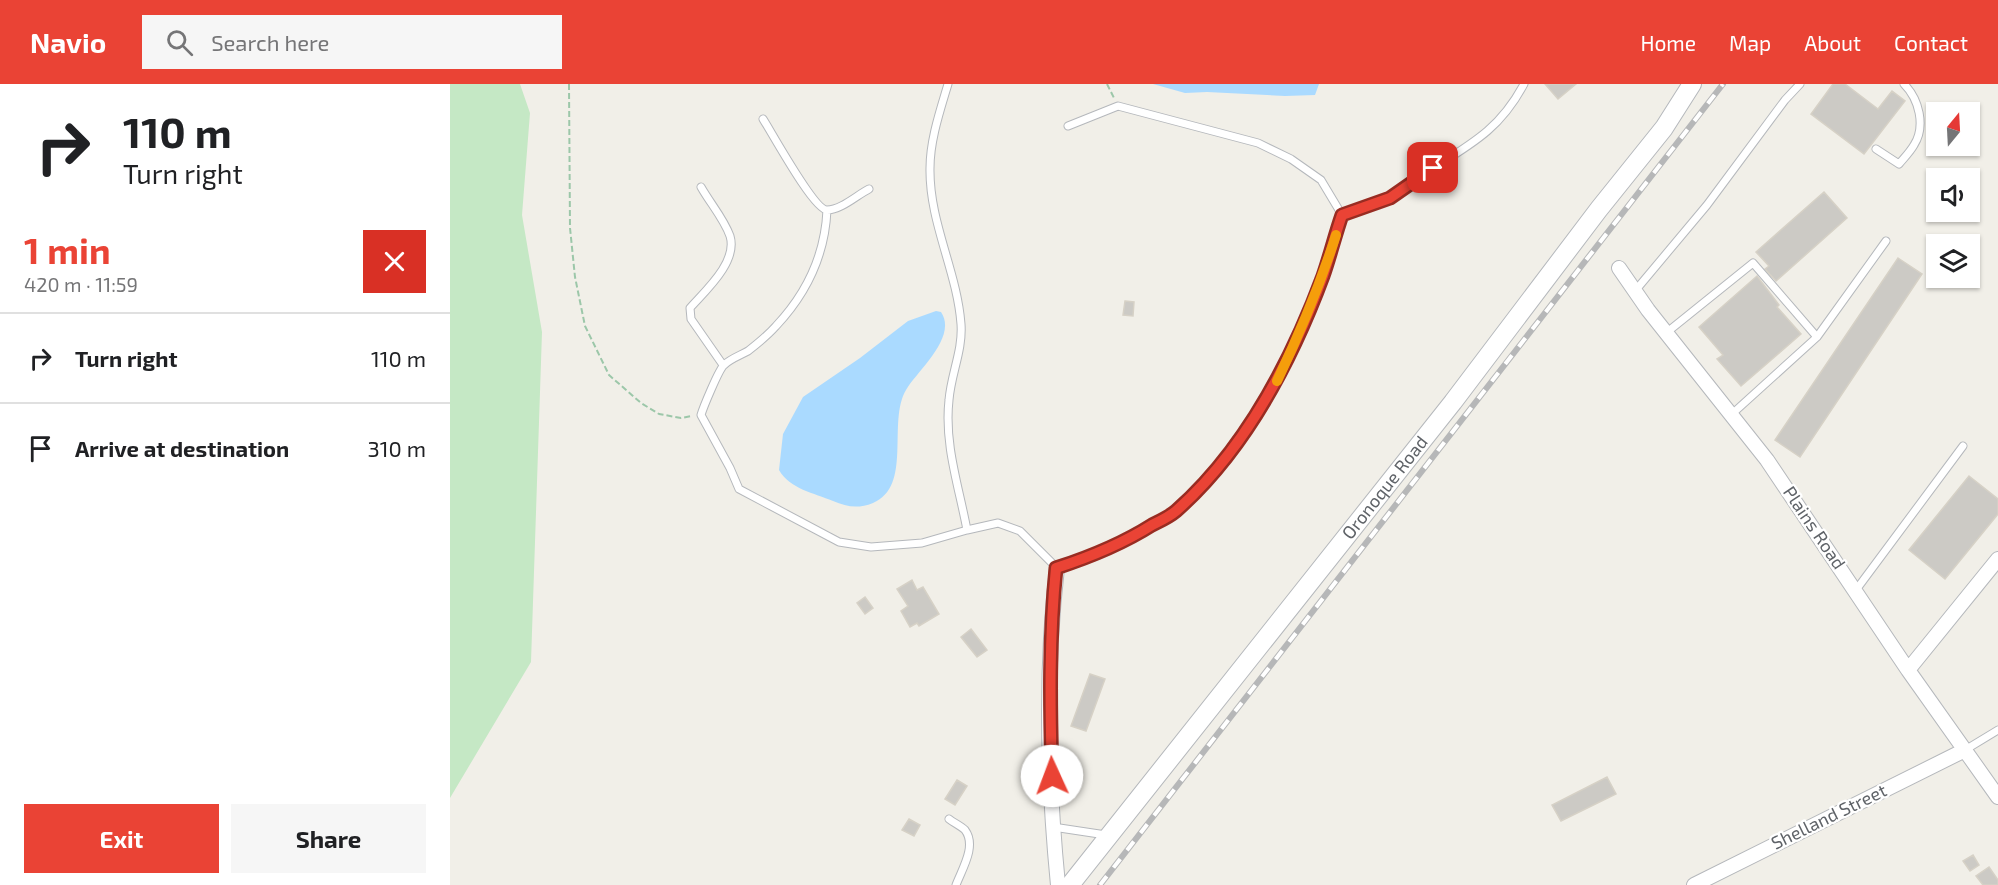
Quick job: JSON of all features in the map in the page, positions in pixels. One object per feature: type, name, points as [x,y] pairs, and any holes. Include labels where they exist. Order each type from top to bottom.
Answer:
[{"type":"street","name":"Oronoque Road","points":[[1070,885],[1453,402],[1599,208],[1665,128],[1692,84]]},
{"type":"street","name":"Plains Road","points":[[1619,268],[1666,333],[1767,460],[1908,670],[1998,796]]},
{"type":"street","points":[[1908,670],[1998,559]]},
{"type":"street","points":[[1056,568],[1050,627],[1050,717],[1053,827],[1058,885]]},
{"type":"street","name":"Shelland Street","points":[[1694,885],[1965,750]]},
{"type":"lane","points":[[948,84],[932,145],[930,169],[934,211],[957,294],[961,326],[960,345],[949,398],[947,428],[968,530]]},
{"type":"lane","points":[[1342,215],[1390,198],[1433,168],[1470,147],[1495,126],[1516,99],[1524,84]]},
{"type":"lane","points":[[1635,291],[1707,205],[1785,100],[1800,84]]},
{"type":"lane","points":[[1876,149],[1899,164],[1915,143],[1920,123],[1917,103],[1904,84]]},
{"type":"lane","points":[[827,210],[826,233],[812,276],[800,296],[776,327],[749,350],[723,365],[703,405],[701,415],[730,468],[738,489],[838,542],[871,547],[922,543],[998,523],[1020,531],[1056,568],[1083,560],[1128,540],[1174,512],[1218,468],[1276,382],[1323,276],[1342,215],[1321,180],[1291,159],[1258,143],[1118,106],[1068,126]]},
{"type":"lane","points":[[763,119],[810,197],[820,208],[827,210],[839,206],[869,189]]},
{"type":"lane","points":[[701,187],[731,239],[728,258],[720,275],[690,308],[691,319],[723,365]]},
{"type":"lane","points":[[1732,414],[1817,337],[1886,242]]},
{"type":"lane","points":[[1666,333],[1753,262],[1817,337]]},
{"type":"lane","points":[[1856,590],[1964,446]]},
{"type":"lane","points":[[1965,750],[1998,730]]},
{"type":"lane","points":[[949,819],[964,829],[969,838],[969,852],[956,885]]},
{"type":"lane","points":[[1053,827],[1109,835]]},
{"type":"path","points":[[569,84],[570,228],[575,277],[585,326],[609,375],[641,403],[659,414],[681,418],[701,415]]},
{"type":"path","points":[[1107,84],[1118,106]]},
{"type":"green space","points":[[450,84],[520,84],[530,113],[522,215],[542,332],[531,662],[450,798]]},
{"type":"water","points":[[1153,84],[1319,84],[1315,95],[1285,96],[1185,93]]},
{"type":"water","points":[[936,311],[941,312],[945,322],[944,332],[934,353],[906,390],[901,403],[896,468],[892,483],[885,495],[873,503],[862,506],[843,505],[810,493],[789,482],[779,470],[783,434],[803,397],[860,358],[908,321]]},
{"type":"building","points":[[1545,84],[1576,84],[1558,99]]},
{"type":"building","points":[[1833,84],[1845,84],[1878,109],[1892,91],[1905,101],[1864,154],[1811,114]]},
{"type":"building","points":[[1824,192],[1847,218],[1776,281],[1765,269],[1769,266],[1756,252]]},
{"type":"building","points":[[1898,258],[1922,274],[1800,457],[1775,440]]},
{"type":"building","points":[[1757,276],[1779,305],[1777,307],[1801,334],[1741,386],[1717,359],[1723,355],[1699,327]]},
{"type":"building","points":[[1125,301],[1134,302],[1133,316],[1123,315]]},
{"type":"building","points":[[1969,476],[1998,499],[1998,514],[1945,579],[1909,550]]},
{"type":"building","points":[[912,580],[917,590],[923,587],[939,614],[919,626],[917,623],[910,627],[901,611],[908,606],[897,589]]},
{"type":"building","points":[[865,597],[873,608],[865,614],[857,603]]},
{"type":"building","points":[[971,629],[987,650],[977,657],[961,637]]},
{"type":"building","points":[[1090,674],[1105,679],[1086,731],[1071,726]]},
{"type":"building","points":[[1607,777],[1616,794],[1561,821],[1552,805]]},
{"type":"building","points":[[957,780],[967,786],[955,805],[945,799]]},
{"type":"building","points":[[909,819],[920,825],[914,836],[902,830]]},
{"type":"building","points":[[1973,855],[1979,865],[1970,871],[1963,861]]},
{"type":"building","points":[[1989,867],[1998,880],[1998,885],[1983,885],[1976,876]]},
{"type":"railway","points":[[1100,885],[1723,84]]},
{"type":"slow traffic","points":[[1277,381],[1323,276],[1336,235]]},
{"type":"route","points":[[1052,776],[1050,627],[1056,568],[1083,560],[1128,540],[1174,512],[1218,468],[1271,391],[1299,334],[1323,276],[1342,215],[1390,198],[1433,168]]}]
